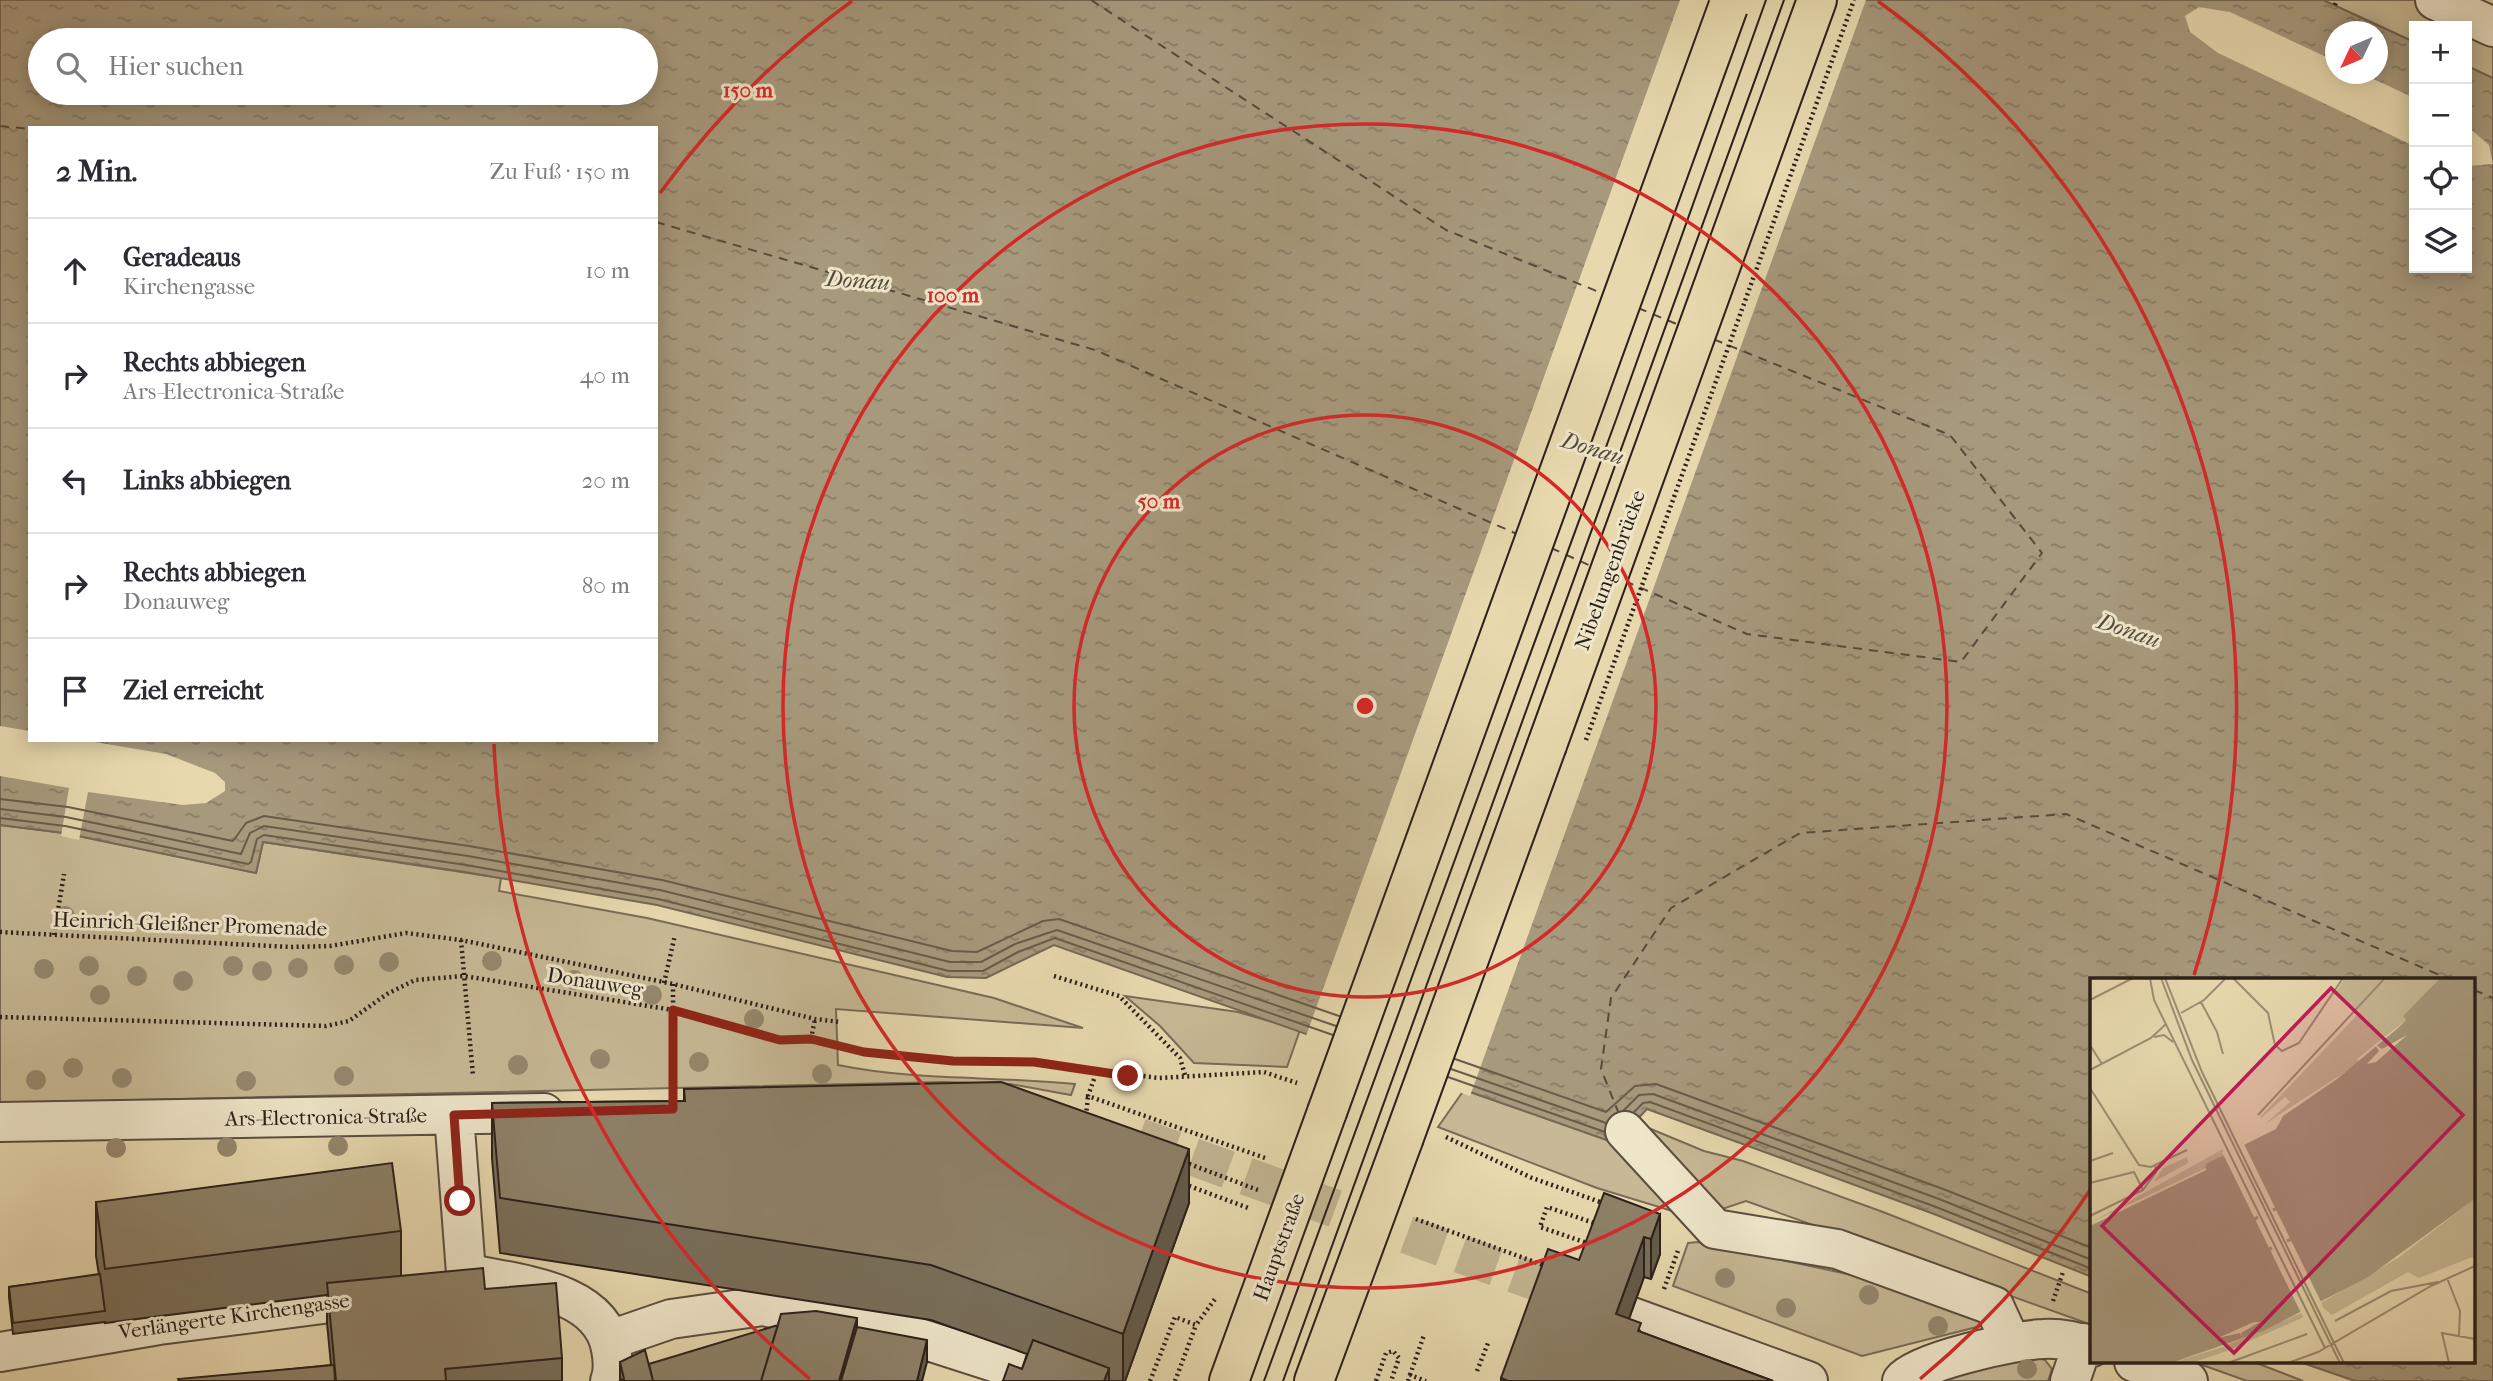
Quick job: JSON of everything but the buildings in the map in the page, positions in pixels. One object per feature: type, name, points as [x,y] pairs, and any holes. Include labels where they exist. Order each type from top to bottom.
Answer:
[{"type":"main road","name":"Hauptstraße","points":[[1229,1381],[1730,0]]},
{"type":"main road","name":"Nibelungenbrücke","points":[[1314,1381],[1817,0]]},
{"type":"street","points":[[2435,0],[2493,27]]},
{"type":"street","name":"Ars-Electronica-Straße","points":[[0,1122],[581,1111]]},
{"type":"street","points":[[465,1115],[466,1273],[540,1290],[582,1305],[601,1323],[610,1340],[613,1359],[610,1381]]},
{"type":"street","points":[[1625,1131],[1715,1229],[1837,1249],[1994,1306],[2011,1343]]},
{"type":"street","name":"Verlängerte Kirchengasse","points":[[0,1352],[159,1325],[423,1291],[466,1273]]},
{"type":"street","points":[[610,1340],[671,1319],[763,1306],[913,1336],[1053,1381]]},
{"type":"street","points":[[1632,1317],[1808,1381]]},
{"type":"street","points":[[1902,1381],[1919,1368],[2011,1343],[2045,1339],[2088,1345],[2070,1381]]},
{"type":"street","points":[[2140,1364],[2188,1381]]},
{"type":"path","points":[[1584,747],[1854,0]]},
{"type":"path","points":[[54,935],[64,874]]},
{"type":"path","name":"Heinrich-Gleißner Promenade","points":[[0,932],[291,947],[330,946],[407,933],[461,940],[673,984],[815,1019],[840,1022]]},
{"type":"path","points":[[664,983],[675,935]]},
{"type":"path","points":[[461,940],[464,976],[465,1115]]},
{"type":"path","name":"Donauweg","points":[[0,1017],[326,1026],[349,1021],[415,979],[464,976],[673,1010],[780,1040],[811,1039],[864,1052],[912,1058],[1034,1062],[1128,1076],[1159,1078],[1188,1075],[1180,1058],[1119,996],[1054,976]]},
{"type":"path","points":[[673,984],[673,1109]]},
{"type":"path","points":[[811,1039],[815,1019]]},
{"type":"path","points":[[1085,1125],[1088,1096],[1094,1079]]},
{"type":"path","points":[[1088,1096],[1274,1161]]},
{"type":"path","points":[[1441,1140],[1446,1126]]},
{"type":"path","points":[[1182,1161],[1262,1192]]},
{"type":"path","points":[[1178,1182],[1255,1211]]},
{"type":"path","points":[[1596,1247],[1540,1227],[1546,1207],[1605,1227]]},
{"type":"path","points":[[1413,1219],[1557,1270]]},
{"type":"path","points":[[1663,1293],[1682,1238]]},
{"type":"path","points":[[2048,1313],[2063,1272]]},
{"type":"path","points":[[1175,1381],[1196,1325],[1208,1306],[1223,1292]]},
{"type":"path","points":[[1150,1381],[1175,1317],[1196,1325]]},
{"type":"path","points":[[1424,1335],[1409,1378],[1426,1381]]},
{"type":"path","points":[[1477,1371],[1488,1343]]},
{"type":"path","points":[[1376,1381],[1386,1353],[1393,1351],[1399,1357],[1391,1381]]},
{"type":"shaded area","points":[[2323,0],[2423,0],[2468,21],[2409,21],[2409,40],[2388,30],[2388,21],[2368,21]]},
{"type":"shaded area","points":[[2472,23],[2493,33],[2493,78],[2472,68]]},
{"type":"shaded area","points":[[0,825],[64,833],[256,873],[263,842],[501,878],[499,891],[647,918],[994,998],[1083,1028],[836,1009],[838,1065],[897,1074],[1075,1084],[1071,1095],[1010,1084],[943,1082],[0,1103]]},
{"type":"shaded area","points":[[1125,996],[1238,1012],[1300,1030],[1287,1067],[1194,1063],[1160,1026]]},
{"type":"shaded area","points":[[1464,1090],[1615,1142],[1634,1122],[1704,1151],[1743,1161],[1883,1212],[2090,1293],[2090,1324],[1746,1201],[1695,1218],[1597,1188],[1438,1127]]},
{"type":"shaded area","points":[[1698,1242],[1852,1275],[1980,1321],[1981,1326],[1862,1356],[1673,1286],[1688,1243]]},
{"type":"shaded area","points":[[2036,1357],[2045,1360],[2052,1369],[2048,1381],[1934,1381],[1942,1375]]},
{"type":"shaded area","points":[[2200,1364],[2259,1364],[2303,1381],[2247,1381]]},
{"type":"water","name":"Donau","points":[[0,0],[2323,0],[2368,21],[2325,21],[2325,84],[2388,84],[2388,30],[2409,40],[2409,273],[2472,273],[2472,68],[2493,78],[2493,1381],[2355,1381],[2306,1364],[2476,1364],[2476,978],[2090,978],[2090,1276],[1934,1214],[1647,1109],[1615,1143],[1054,945],[986,978],[947,977],[657,905],[465,872],[263,842],[256,873],[64,833],[0,825]]},
{"type":"pier","points":[[1680,0],[1866,0],[1470,1096],[1306,1036]]},
{"type":"pier","points":[[2199,7],[2230,12],[2325,56],[2325,84],[2384,84],[2409,96],[2409,144],[2218,53],[2190,32],[2185,16]]},
{"type":"pier","points":[[2472,130],[2489,145],[2493,164],[2472,166]]},
{"type":"pier","points":[[0,726],[28,731],[28,742],[95,742],[166,754],[215,773],[225,782],[225,791],[206,803],[183,805],[88,792],[79,840],[61,836],[69,788],[0,776]]},
{"type":"ferry route","points":[[1091,0],[1446,230],[1604,294]]},
{"type":"ferry route","points":[[0,126],[28,129]]},
{"type":"ferry route","points":[[658,223],[1095,350],[1517,534]]},
{"type":"ferry route","points":[[1638,308],[1679,325]]},
{"type":"ferry route","points":[[1625,581],[1747,634],[1961,662],[2042,553],[1950,435],[1713,339]]},
{"type":"ferry route","points":[[1551,548],[1591,566]]},
{"type":"ferry route","points":[[1619,1114],[1601,1069],[1611,998],[1671,908],[1800,833],[2066,814],[2446,978]]},
{"type":"ferry route","points":[[2476,991],[2493,998]]},
{"type":"tunnel","points":[[1139,1137],[1586,1300]]},
{"type":"tram line","points":[[1264,1381],[1617,417],[1766,0]]},
{"type":"tram line","points":[[1283,1381],[1784,0]]},
{"type":"route","points":[[460,1201],[454,1115],[673,1109],[673,1010],[780,1040],[811,1039],[864,1052],[912,1058],[1057,1064],[1128,1076]]}]
